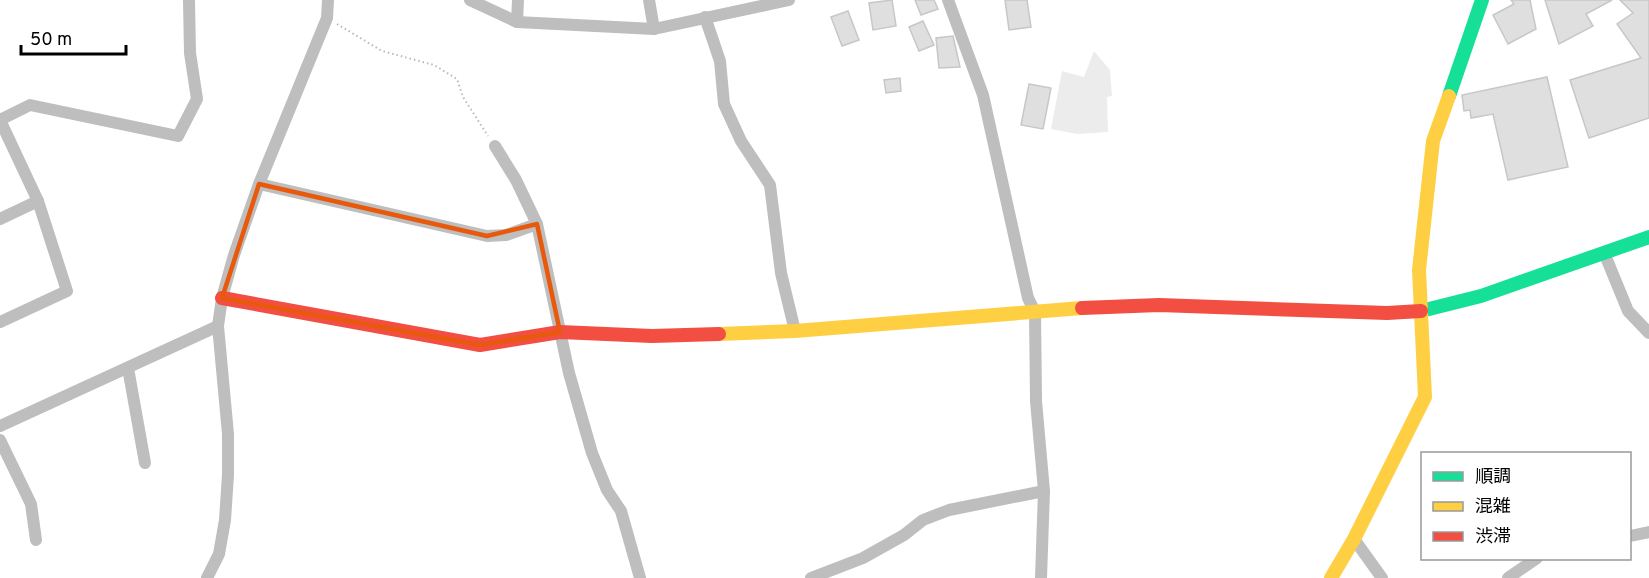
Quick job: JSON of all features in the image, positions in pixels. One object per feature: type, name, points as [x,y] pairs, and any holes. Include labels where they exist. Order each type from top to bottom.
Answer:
[{"type":"street","points":[[0,322],[67,291],[38,201],[0,120],[30,105],[178,136],[197,99],[190,53],[189,0]]},
{"type":"street","points":[[207,578],[219,554],[225,520],[228,475],[228,434],[218,326],[222,298],[234,255],[259,184],[327,18],[328,0]]},
{"type":"street","points":[[470,0],[517,22],[654,29],[789,0]]},
{"type":"street","points":[[517,22],[518,0]]},
{"type":"street","points":[[649,0],[654,29]]},
{"type":"street","points":[[948,0],[983,95],[1028,298],[1035,312],[1036,401],[1044,490],[1041,578]]},
{"type":"street","points":[[1331,578],[1354,539],[1425,397],[1425,364],[1419,311],[1419,270],[1433,141],[1482,0]]},
{"type":"street","points":[[705,17],[720,61],[724,104],[741,141],[770,185],[781,273],[795,331]]},
{"type":"street","points":[[495,146],[516,180],[537,225],[560,332],[592,453],[607,490],[621,512],[640,578]]},
{"type":"street","points":[[259,184],[487,236],[506,235],[537,225]]},
{"type":"street","points":[[0,219],[38,201]]},
{"type":"street","points":[[222,298],[480,345],[560,332],[652,336],[795,331],[1035,312],[1159,306],[1335,312],[1419,311],[1481,296],[1605,255],[1649,237]]},
{"type":"street","points":[[1605,255],[1629,311],[1649,333]]},
{"type":"street","points":[[0,426],[218,326]]},
{"type":"street","points":[[128,368],[145,463]]},
{"type":"street","points":[[0,440],[31,504],[36,540]]},
{"type":"street","points":[[811,578],[863,558],[904,535],[923,520],[949,510],[1044,490]]},
{"type":"street","points":[[1631,536],[1649,532]]},
{"type":"street","points":[[1354,539],[1382,578]]},
{"type":"street","points":[[1508,578],[1534,560]]},
{"type":"path","points":[[327,18],[382,51],[435,65],[457,79],[463,97],[495,146]]},
{"type":"highlighted area","points":[[259,184],[487,236],[537,224],[560,332],[480,345],[222,298]]},
{"type":"shaded area","points":[[1094,51],[1110,70],[1112,96],[1107,97],[1108,132],[1077,134],[1051,129],[1062,71],[1084,77]]},
{"type":"building","points":[[892,0],[896,26],[873,30],[869,3]]},
{"type":"building","points":[[915,0],[934,0],[938,9],[921,15]]},
{"type":"building","points":[[1005,0],[1027,0],[1031,27],[1009,30]]},
{"type":"building","points":[[1511,0],[1530,0],[1536,29],[1508,44],[1493,15],[1514,4]]},
{"type":"building","points":[[1545,0],[1612,0],[1586,14],[1593,26],[1559,44]]},
{"type":"building","points":[[1620,0],[1649,0],[1649,118],[1589,138],[1570,80],[1641,58],[1617,24],[1633,13]]},
{"type":"building","points":[[848,11],[859,40],[842,46],[831,17]]},
{"type":"building","points":[[923,21],[934,45],[919,51],[909,27]]},
{"type":"building","points":[[953,36],[960,67],[939,68],[936,38]]},
{"type":"building","points":[[1547,77],[1568,167],[1508,180],[1493,114],[1471,118],[1470,110],[1464,111],[1462,95]]},
{"type":"building","points":[[900,78],[901,91],[886,93],[884,80]]},
{"type":"building","points":[[1029,84],[1051,88],[1043,129],[1021,125]]},
{"type":"traffic: fast","points":[[1449,96],[1482,0]]},
{"type":"traffic: fast","points":[[1421,311],[1481,296],[1649,237]]},
{"type":"traffic: slow","points":[[1331,578],[1354,539],[1425,397],[1419,270],[1433,141],[1449,96]]},
{"type":"traffic: slow","points":[[719,334],[795,331],[1082,308]]},
{"type":"traffic: jam","points":[[222,298],[480,345],[560,332],[652,336],[719,334]]},
{"type":"traffic: jam","points":[[1082,308],[1159,305],[1387,313],[1421,311]]}]
